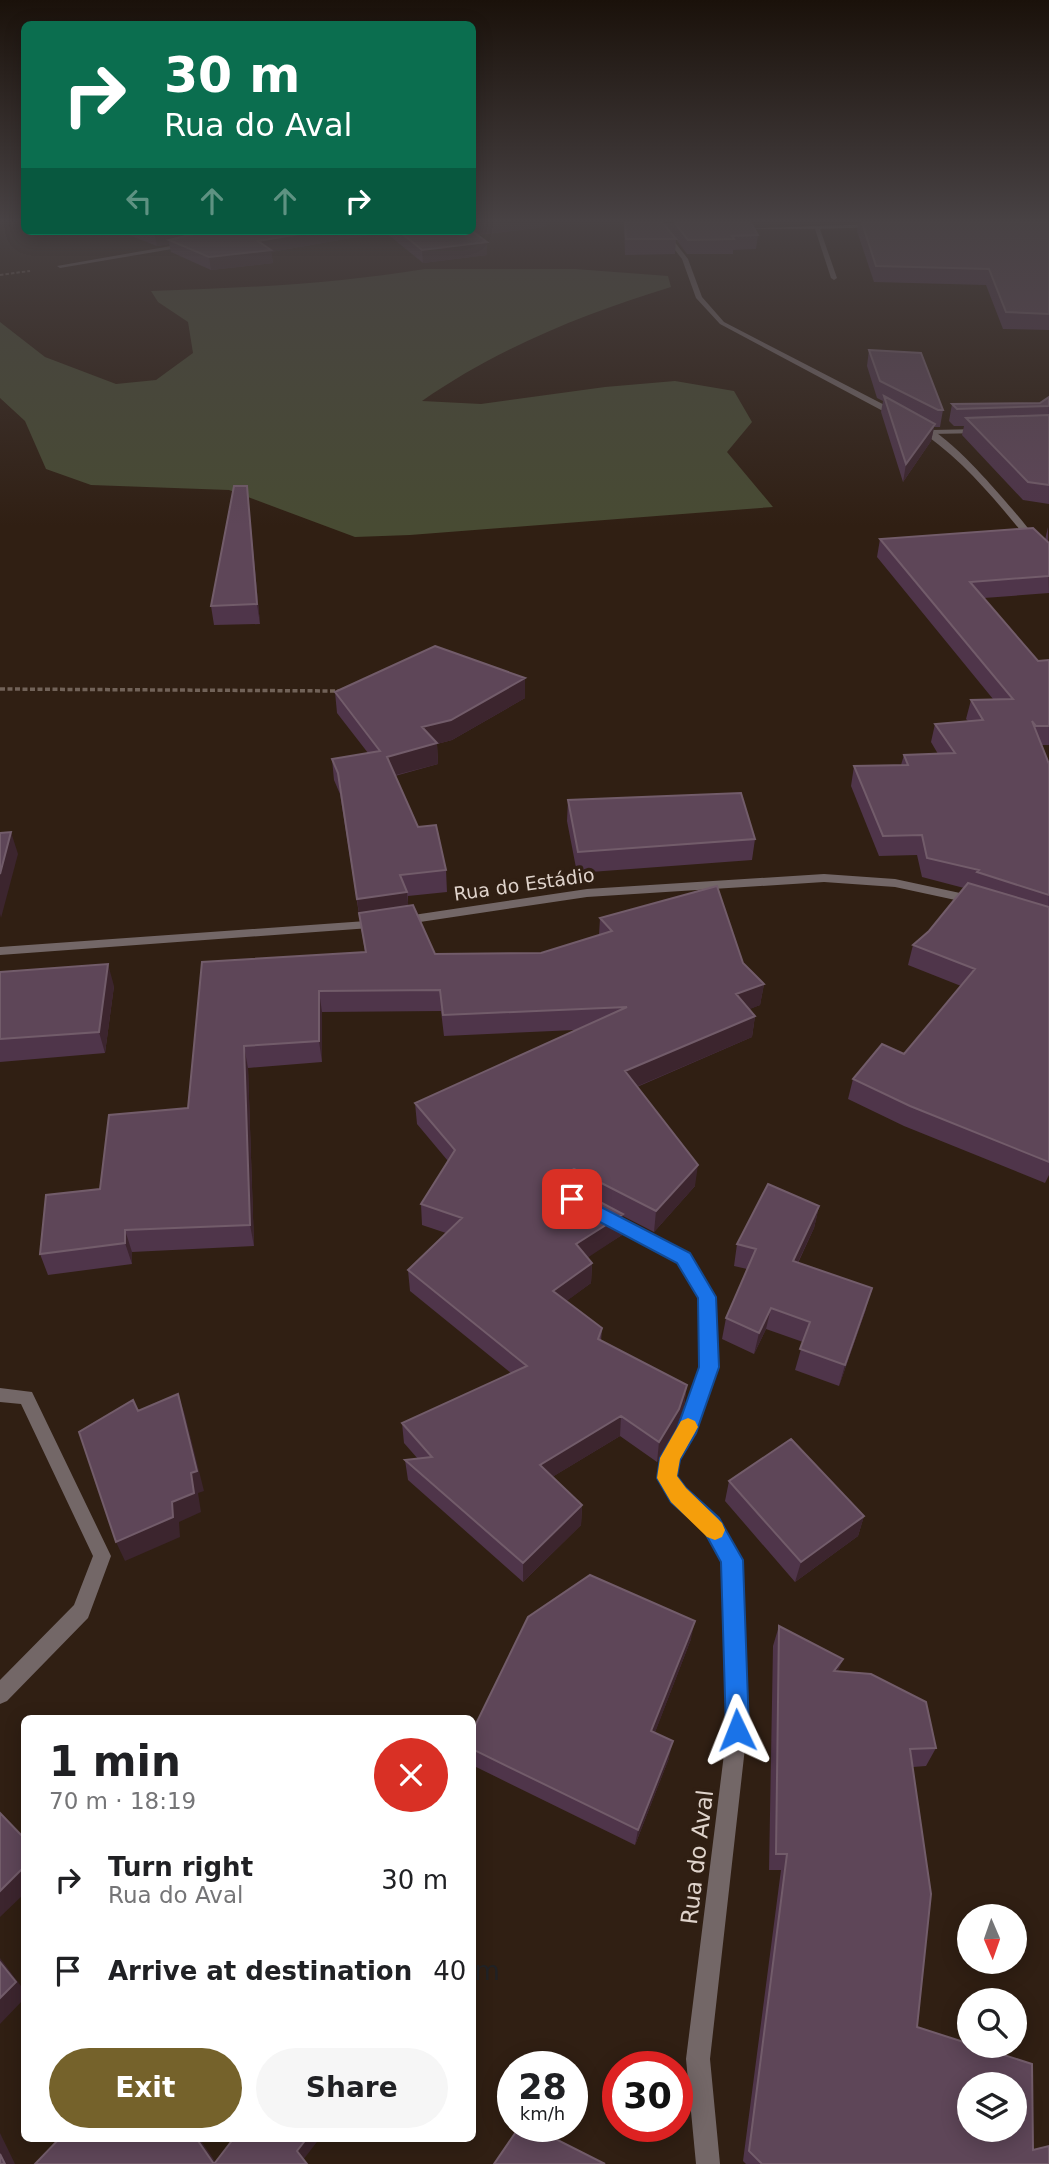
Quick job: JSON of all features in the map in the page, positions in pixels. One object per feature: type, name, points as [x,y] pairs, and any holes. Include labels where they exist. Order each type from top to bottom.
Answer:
[{"type":"street","points":[[724,324],[931,432],[971,471],[1049,559]]},
{"type":"street","points":[[931,432],[984,431]]},
{"type":"street","name":"Rua do Estádio","points":[[0,951],[362,927],[586,893],[824,878],[895,883],[986,903]]},
{"type":"street","name":"Rua do Aval","points":[[595,1210],[684,1258],[707,1297],[709,1367],[686,1433],[670,1458],[667,1478],[678,1495],[712,1525],[732,1560],[737,1730],[698,2059],[708,2164]]},
{"type":"street","points":[[0,1395],[26,1397],[102,1556],[81,1611],[0,1695]]},
{"type":"path","points":[[0,689],[269,692],[353,689]]},
{"type":"green space","points":[[0,324],[45,357],[116,384],[156,380],[193,353],[188,324],[567,324],[480,365],[422,401],[481,404],[605,387],[675,381],[734,391],[752,422],[727,452],[773,507],[355,537],[229,490],[91,485],[46,469],[25,421],[0,398]]},
{"type":"building","points":[[869,350],[921,353],[943,410],[880,381]]},
{"type":"building","points":[[884,396],[935,424],[906,464]]},
{"type":"building","points":[[1049,397],[1049,406],[957,409],[952,404],[1040,403]]},
{"type":"building","points":[[1049,415],[1049,485],[1028,482],[966,418]]},
{"type":"building","points":[[234,486],[247,486],[257,604],[211,606]]},
{"type":"building","points":[[1033,528],[1049,543],[1049,576],[970,582],[1038,661],[1049,660],[1049,726],[1036,726],[1032,721],[1049,764],[1049,895],[977,872],[979,870],[927,858],[922,835],[883,836],[854,766],[908,765],[904,755],[955,753],[935,724],[983,720],[971,700],[1013,699],[880,539]]},
{"type":"building","points":[[435,646],[525,678],[451,720],[422,727],[437,743],[387,757],[418,827],[436,825],[446,870],[400,875],[407,892],[357,899],[338,773],[332,759],[380,751],[335,692]]},
{"type":"building","points":[[741,793],[755,839],[578,852],[568,800]]},
{"type":"building","points":[[11,832],[0,874],[0,833]]},
{"type":"building","points":[[968,883],[1049,907],[1049,1162],[910,1106],[853,1079],[882,1044],[904,1054],[975,969],[913,945],[929,931]]},
{"type":"building","points":[[717,886],[743,963],[764,984],[736,994],[755,1016],[625,1071],[698,1165],[656,1211],[574,1169],[563,1176],[566,1184],[623,1214],[576,1244],[592,1263],[553,1291],[602,1328],[598,1339],[687,1385],[679,1409],[659,1442],[621,1416],[540,1465],[582,1505],[523,1563],[405,1460],[432,1457],[402,1423],[527,1366],[408,1270],[462,1218],[421,1204],[455,1150],[415,1103],[627,1007],[443,1015],[440,990],[319,991],[319,1041],[244,1046],[250,1225],[125,1230],[125,1243],[40,1254],[46,1195],[100,1189],[109,1115],[188,1108],[202,962],[366,952],[359,913],[413,905],[435,954],[541,953],[612,931],[600,918]]},
{"type":"building","points":[[108,964],[99,1032],[0,1039],[0,972]]},
{"type":"building","points":[[768,1184],[819,1206],[793,1261],[872,1288],[845,1365],[800,1349],[810,1322],[771,1308],[759,1333],[726,1318],[756,1249],[737,1244]]},
{"type":"building","points":[[178,1394],[197,1471],[191,1473],[194,1493],[172,1502],[173,1517],[116,1542],[79,1432],[133,1400],[138,1411]]},
{"type":"building","points":[[791,1439],[864,1516],[801,1562],[729,1481]]},
{"type":"building","points":[[590,1575],[695,1621],[651,1731],[673,1741],[638,1830],[476,1751],[476,1724],[528,1617]]},
{"type":"building","points":[[779,1626],[843,1659],[834,1671],[871,1674],[926,1702],[936,1748],[910,1749],[931,1894],[917,2027],[957,2040],[957,2058],[1013,2058],[1032,2064],[1033,2150],[1049,2146],[1049,2164],[762,2164],[749,2151],[787,1854],[776,1854]]},
{"type":"building","points":[[0,1813],[21,1835],[21,1870],[0,1891]]},
{"type":"building","points":[[0,1962],[16,1982],[0,1998]]},
{"type":"building","points":[[56,2142],[199,2142],[214,2164],[35,2164]]},
{"type":"building","points":[[231,2142],[304,2142],[297,2151],[307,2164],[214,2164]]},
{"type":"building","points":[[509,2142],[562,2142],[605,2164],[494,2164]]},
{"type":"slow traffic","points":[[688,1427],[670,1458],[667,1478],[678,1495],[715,1530]]},
{"type":"route","points":[[572,1199],[684,1258],[707,1297],[709,1367],[686,1433],[670,1458],[667,1478],[678,1495],[712,1525],[732,1560],[737,1730]]}]
